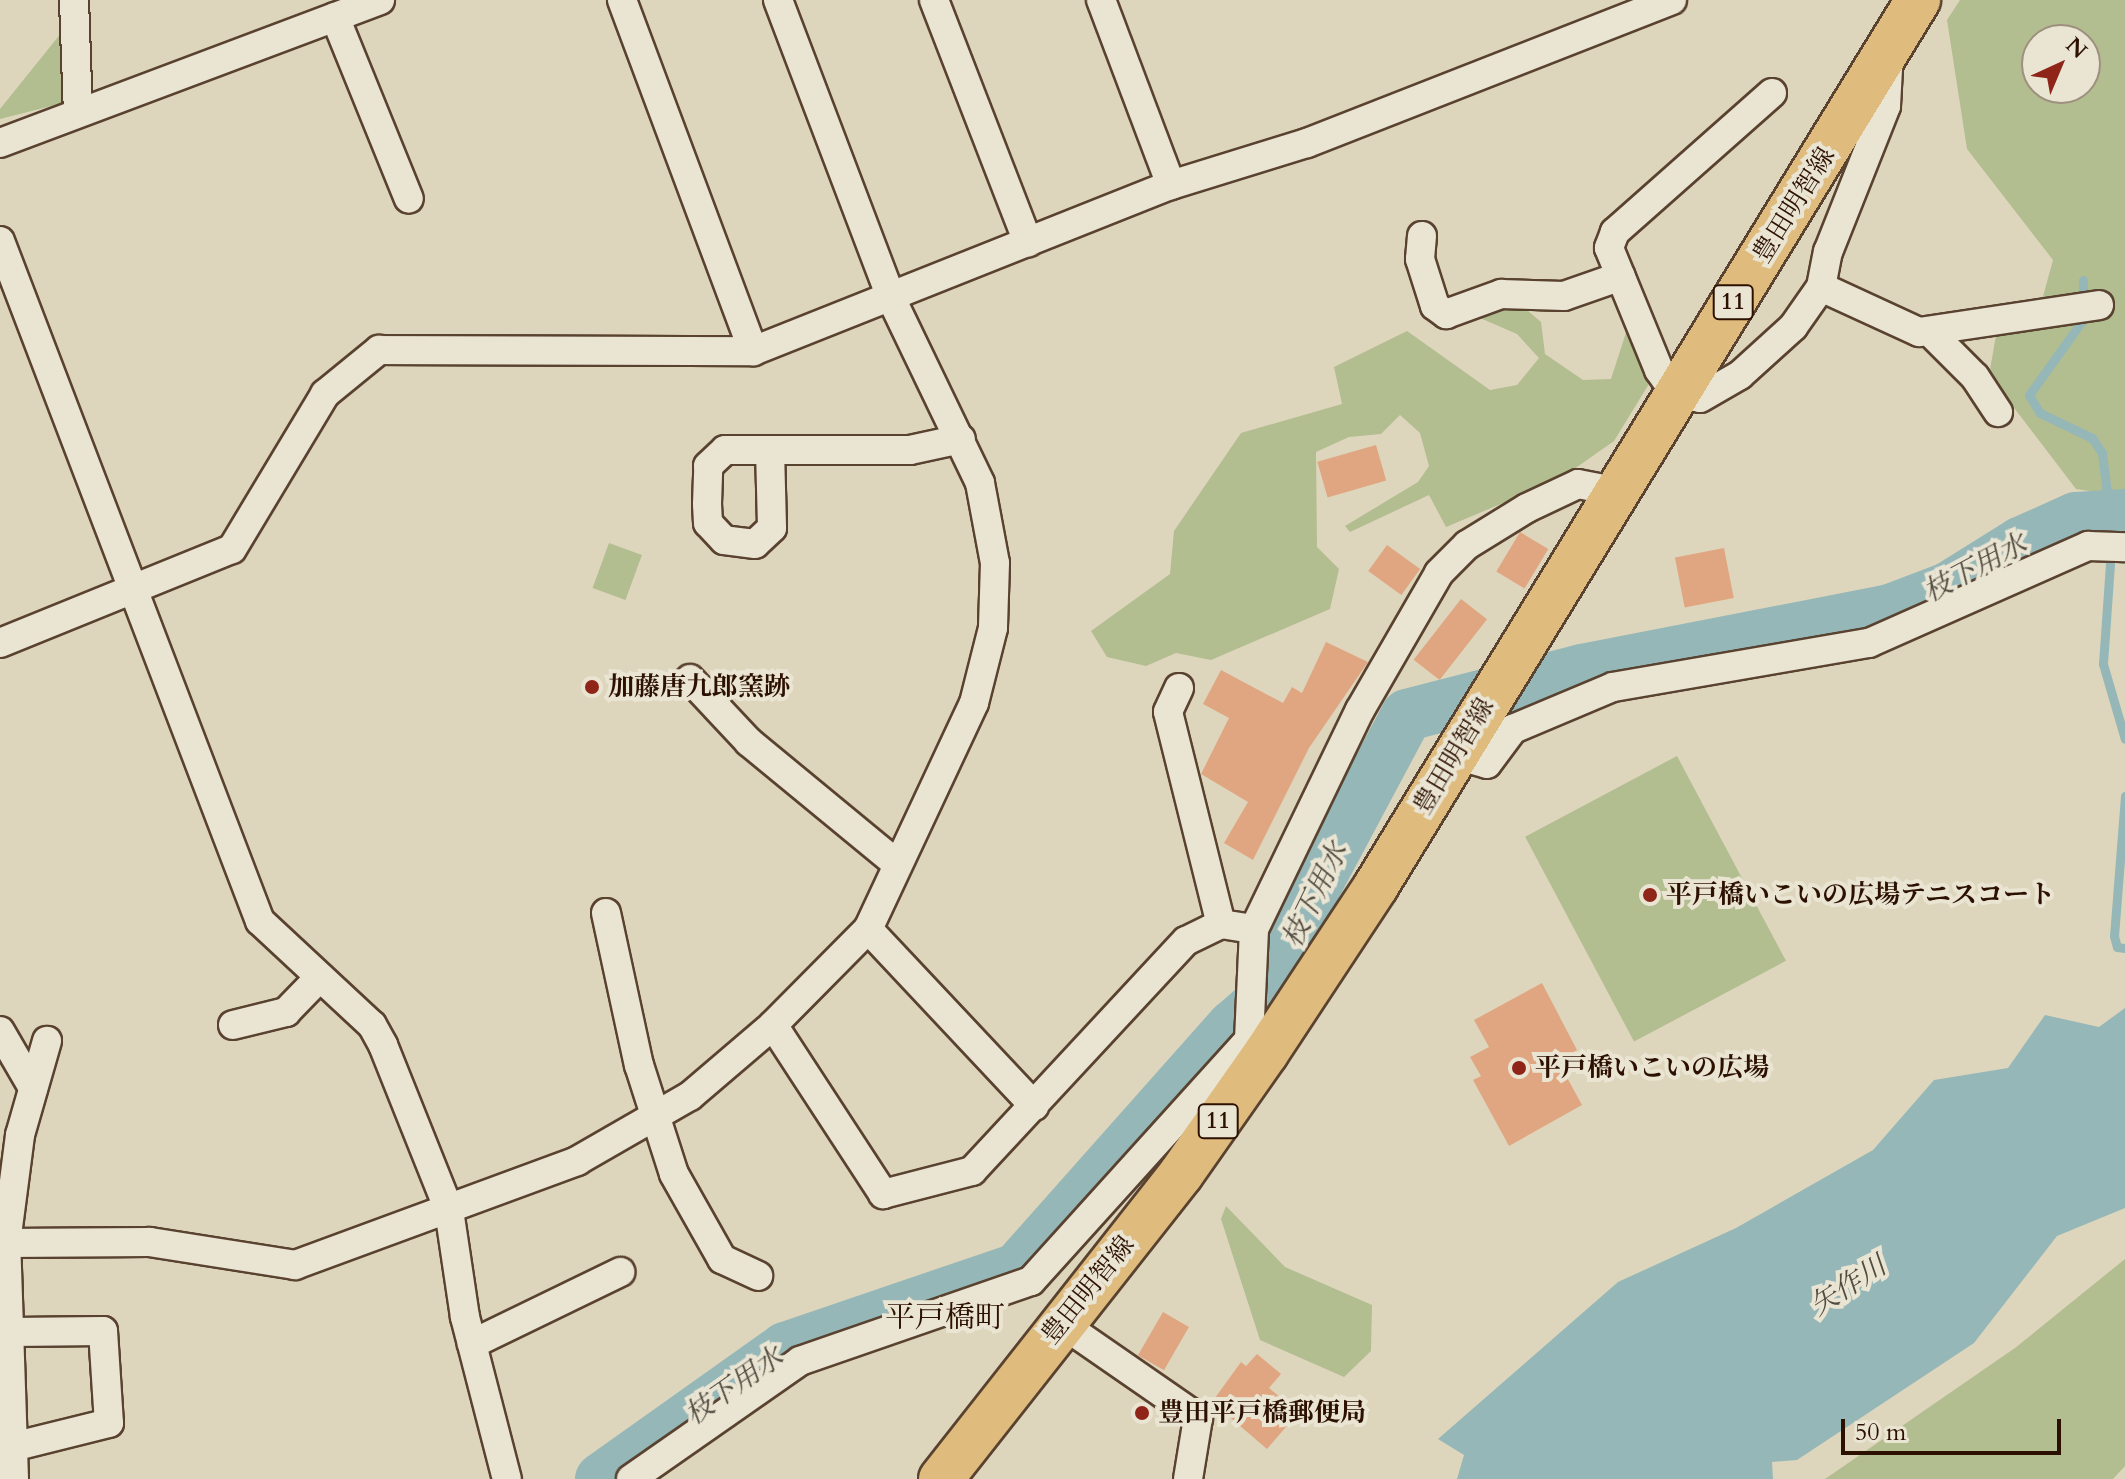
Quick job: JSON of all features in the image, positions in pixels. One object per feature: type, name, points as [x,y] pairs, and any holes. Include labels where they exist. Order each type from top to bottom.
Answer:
[{"type":"main road","name":"豊田明智線","points":[[941,1479],[1181,1174],[1255,1040],[1460,748],[1545,602],[1918,0]]},
{"type":"street","points":[[74,0],[78,112]]},
{"type":"street","points":[[0,143],[380,0]]},
{"type":"street","points":[[622,0],[753,351]]},
{"type":"street","points":[[3,1243],[150,1242],[295,1265],[449,1210],[577,1161],[654,1118],[773,1025],[868,929],[974,703],[993,628],[991,522],[961,439],[892,300],[778,0]]},
{"type":"street","points":[[934,0],[1028,242]]},
{"type":"street","points":[[1101,0],[1171,185]]},
{"type":"street","points":[[0,643],[232,549],[325,394],[379,350],[753,351],[892,300],[1171,185],[1307,143],[1672,0]]},
{"type":"street","points":[[335,17],[409,199]]},
{"type":"street","points":[[1772,93],[1615,232],[1609,248],[1659,370],[1676,394],[1700,398],[1740,375],[1793,327],[1821,287],[1828,252],[1886,106],[1893,74],[1889,50]]},
{"type":"street","points":[[1422,236],[1420,259],[1435,306],[1446,314],[1501,294],[1564,296],[1621,276]]},
{"type":"street","points":[[0,241],[131,592],[260,921],[372,1025],[449,1210],[472,1344],[507,1479]]},
{"type":"street","points":[[1821,287],[1931,333],[1975,377],[1998,412]]},
{"type":"street","points":[[1931,333],[2088,306]]},
{"type":"street","points":[[770,450],[910,450],[961,439]]},
{"type":"street","points":[[631,1479],[800,1361],[1031,1281],[1255,1040],[1250,985],[1254,929],[1360,710],[1439,573],[1467,545],[1540,502],[1578,484],[1615,491]]},
{"type":"street","points":[[1460,748],[1487,764],[1513,729],[1613,687],[1869,643],[2115,546]]},
{"type":"street","points":[[690,679],[749,742],[897,864]]},
{"type":"street","points":[[1179,688],[1168,712],[1221,924]]},
{"type":"street","points":[[606,913],[654,1118],[694,1218],[722,1259],[758,1276]]},
{"type":"street","points":[[773,1025],[883,1194],[972,1171],[1168,959],[1221,924],[1254,929]]},
{"type":"street","points":[[868,929],[1034,1106]]},
{"type":"street","points":[[233,1025],[286,1012],[319,978]]},
{"type":"street","points":[[0,1031],[33,1088]]},
{"type":"street","points":[[14,1479],[16,1446],[12,1332],[3,1243],[33,1088],[47,1041]]},
{"type":"street","points":[[472,1344],[620,1272]]},
{"type":"street","points":[[1061,1323],[1198,1418],[1188,1479]]},
{"type":"street","points":[[12,1332],[103,1331],[109,1423],[16,1446]]},
{"type":"green space","points":[[1960,0],[2125,0],[2125,496],[2076,489],[1989,375],[1997,330],[2042,300],[2053,260],[1967,149],[1947,20]]},
{"type":"green space","points":[[62,32],[67,102],[0,119],[0,109]]},
{"type":"green space","points":[[1515,300],[1541,322],[1545,354],[1583,380],[1611,379],[1632,314],[1655,374],[1614,441],[1560,479],[1446,527],[1429,495],[1350,532],[1345,526],[1418,482],[1429,466],[1420,433],[1400,415],[1381,434],[1349,437],[1316,452],[1317,547],[1339,569],[1330,609],[1211,660],[1176,653],[1146,666],[1107,657],[1091,631],[1170,574],[1174,531],[1241,433],[1342,404],[1334,367],[1407,331],[1490,390],[1517,385],[1539,358],[1517,334],[1480,318],[1480,304]]},
{"type":"green space","points":[[609,543],[642,555],[625,600],[593,588]]},
{"type":"green space","points":[[1677,756],[1786,961],[1634,1042],[1525,837]]},
{"type":"green space","points":[[1226,1206],[1285,1267],[1372,1305],[1371,1351],[1344,1377],[1260,1340],[1221,1219]]},
{"type":"green space","points":[[2125,1259],[2125,1466],[2113,1479],[1825,1479],[2015,1348]]},
{"type":"water","name":"矢作川","points":[[2125,1008],[2125,1208],[2057,1236],[1974,1343],[1797,1460],[1772,1462],[1773,1479],[1457,1479],[1464,1455],[1438,1439],[1618,1282],[1736,1228],[1873,1150],[1934,1080],[2008,1068],[2045,1015],[2099,1027]]},
{"type":"building","points":[[1376,445],[1386,481],[1328,497],[1317,462]]},
{"type":"building","points":[[1520,532],[1548,549],[1525,588],[1496,571]]},
{"type":"building","points":[[1387,545],[1420,569],[1401,595],[1368,571]]},
{"type":"building","points":[[1724,548],[1734,598],[1685,608],[1675,558]]},
{"type":"building","points":[[1461,599],[1487,619],[1440,680],[1414,660]]},
{"type":"building","points":[[1326,642],[1368,662],[1309,748],[1253,860],[1224,843],[1248,802],[1201,774],[1229,718],[1203,704],[1221,670],[1283,703],[1292,687],[1302,693]]},
{"type":"building","name":"平戸橋いこいの広場","points":[[1542,983],[1577,1050],[1558,1061],[1582,1105],[1509,1146],[1473,1080],[1481,1076],[1470,1057],[1489,1047],[1474,1020]]},
{"type":"building","points":[[1163,1312],[1189,1327],[1164,1370],[1138,1355]]},
{"type":"building","points":[[1257,1354],[1281,1374],[1269,1388],[1298,1413],[1267,1449],[1212,1402],[1241,1362],[1246,1366]]},
{"type":"waterway","points":[[2083,280],[2082,321],[2029,395],[2040,413],[2092,438],[2102,453],[2112,535],[2103,664],[2125,739]]},
{"type":"waterway","name":"枝下用水","points":[[601,1479],[785,1348],[1017,1269],[1233,1026],[1271,993],[1306,904],[1407,715],[1582,670],[1890,610],[1948,588],[2020,543],[2076,518],[2125,515]]},
{"type":"waterway","points":[[2125,796],[2114,936],[2117,947],[2125,948]]},
{"type":"place","name":"加藤唐九郎窯跡","points":[[592,687]]},
{"type":"place","name":"平戸橋いこいの広場テニスコート","points":[[1650,895]]},
{"type":"place","name":"平戸橋いこいの広場","points":[[1519,1068]]},
{"type":"place","name":"豊田平戸橋郵便局","points":[[1142,1413]]},
{"type":"district","name":"平戸橋町","points":[[945,1318]]}]
